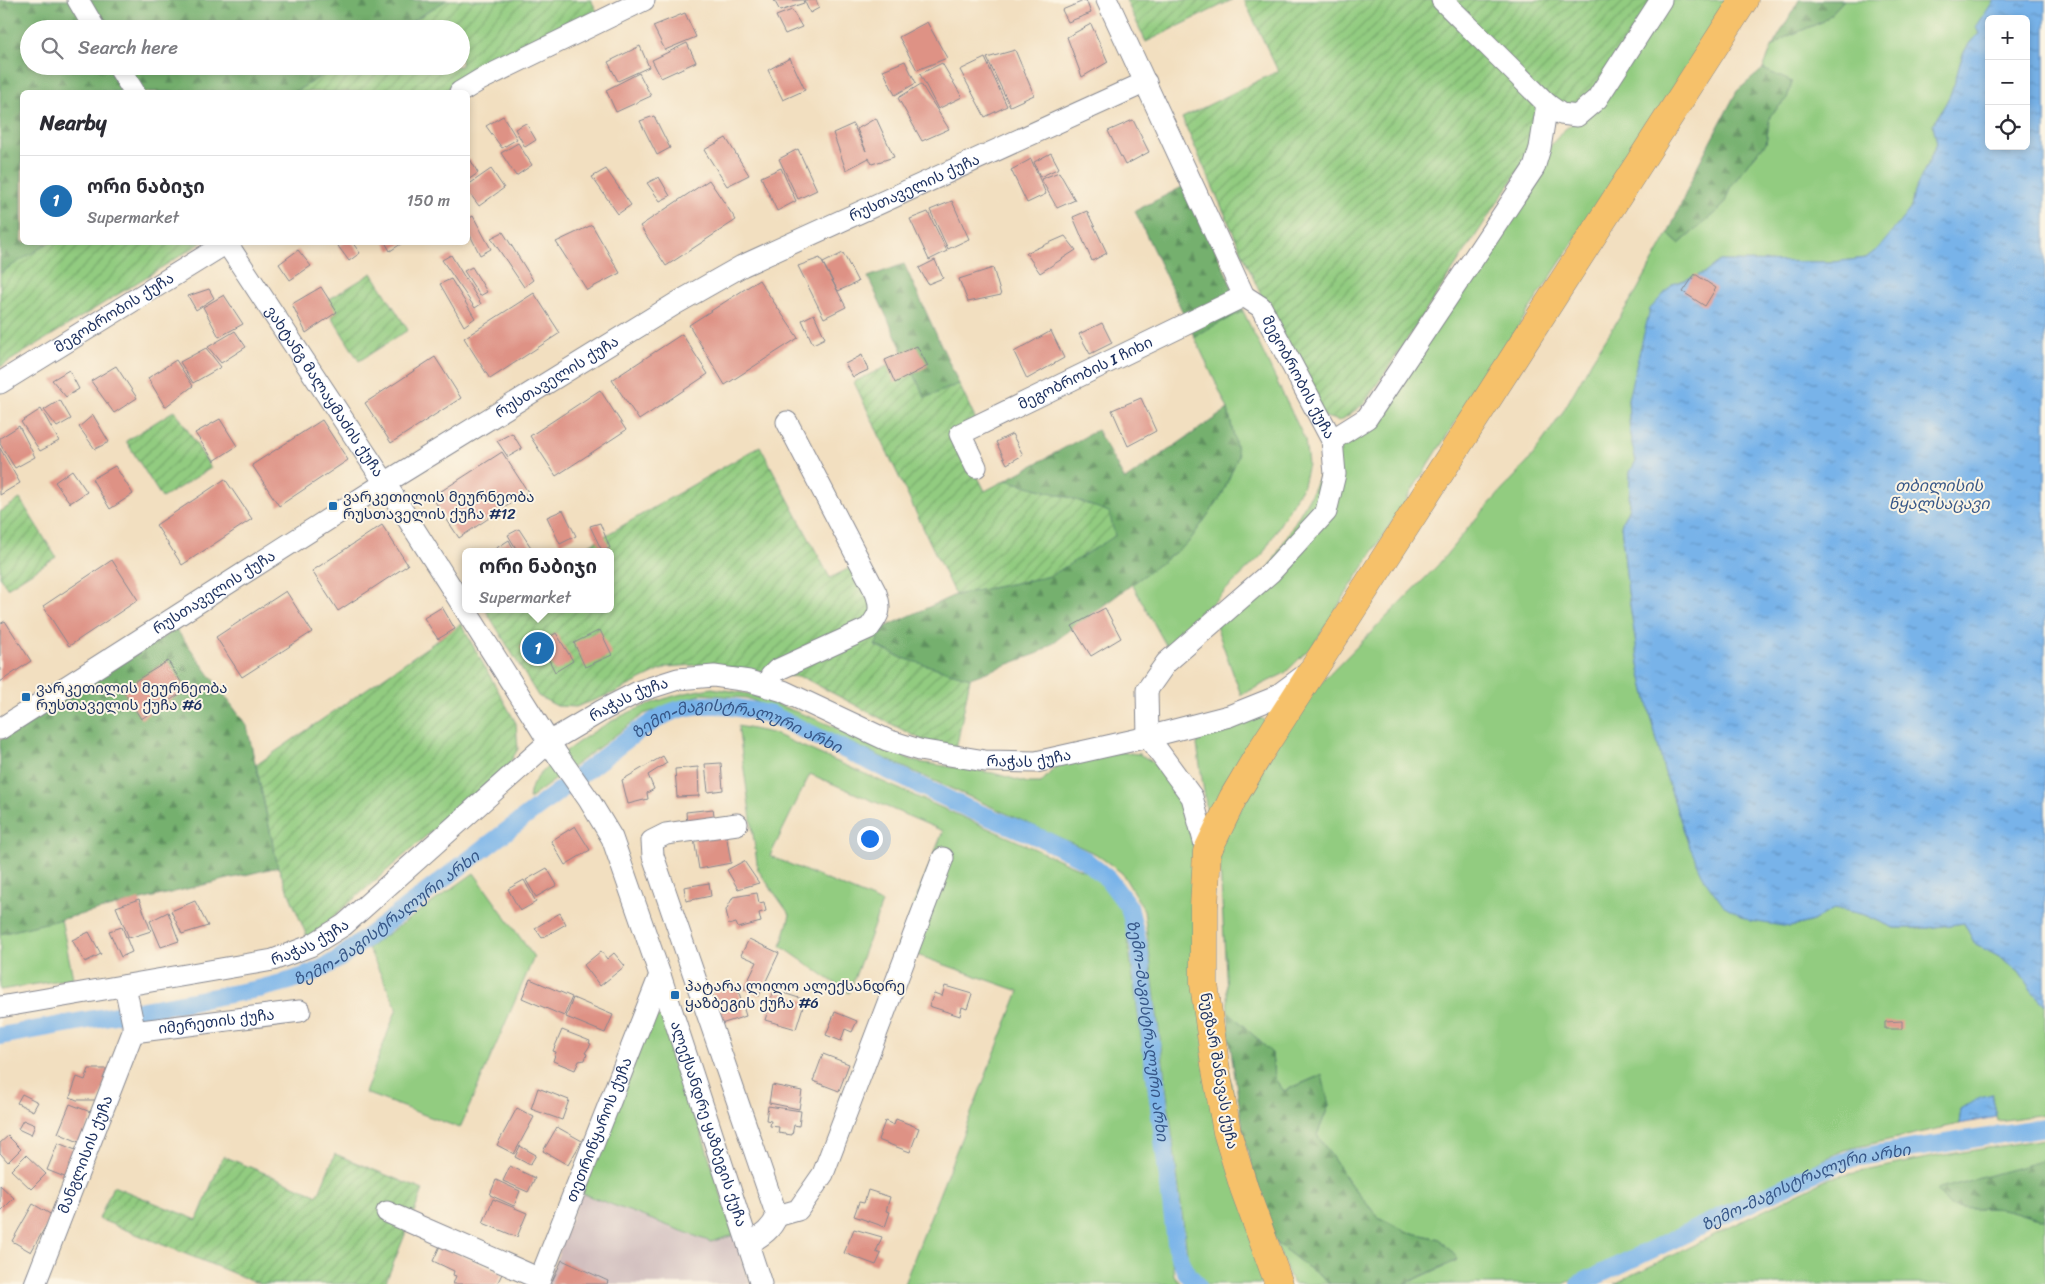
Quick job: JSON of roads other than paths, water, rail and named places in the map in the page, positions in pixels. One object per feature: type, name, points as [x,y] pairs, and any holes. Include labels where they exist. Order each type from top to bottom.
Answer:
[{"type":"main road","name":"ნუგზარ შანავას ქუჩა","points":[[1279,1284],[1234,1158],[1215,1064],[1204,984],[1204,908],[1207,852],[1246,776],[1313,669],[1744,0]]},
{"type":"street","points":[[78,0],[90,20]]},
{"type":"street","points":[[463,90],[480,80],[644,0]]},
{"type":"street","name":"მეგობრობის ქუჩა","points":[[1107,0],[1244,296],[1261,307],[1332,440],[1334,474],[1326,512],[1271,572],[1166,663],[1147,690],[1148,737]]},
{"type":"street","points":[[1442,0],[1546,104],[1561,114],[1577,116],[1597,99],[1661,0]]},
{"type":"street","points":[[124,75],[133,90]]},
{"type":"street","name":"რუსთაველის ქუჩა","points":[[0,729],[386,483],[658,313],[742,266],[1146,82]]},
{"type":"street","points":[[1332,440],[1366,418],[1534,168],[1540,148],[1546,104]]},
{"type":"street","name":"მეგობრობის ქუჩა","points":[[0,383],[224,245]]},
{"type":"street","name":"ვახტანგ მალაყმაძის ქუჩა","points":[[228,245],[386,483],[462,603]]},
{"type":"street","name":"მეგობრობის I ჩიხი","points":[[976,467],[960,434],[1244,296]]},
{"type":"street","points":[[768,687],[771,676],[777,670],[868,628],[878,617],[881,605],[787,422]]},
{"type":"street","name":"ვახტანგ მალაყმაძის ქუჩა","points":[[468,613],[554,749],[589,800]]},
{"type":"street","name":"რაჭას ქუჩა","points":[[0,1007],[126,992],[273,960],[310,946],[344,925],[603,710],[640,691],[678,679],[714,676],[749,681],[783,691],[887,740],[919,750],[985,761],[1036,762],[1148,737],[1229,716],[1274,698],[1313,669]]},
{"type":"street","points":[[1148,737],[1192,797],[1207,852]]},
{"type":"street","name":"ალექსანდრე ყაზბეგის ქუჩა","points":[[589,800],[612,838],[660,975],[762,1284]]},
{"type":"street","points":[[737,824],[666,834],[652,840],[653,856],[777,1216],[774,1225],[765,1234],[748,1244]]},
{"type":"street","points":[[777,1216],[798,1210],[823,1174],[943,858]]},
{"type":"street","name":"თეთრიწყაროს ქუჩა","points":[[539,1282],[660,975]]},
{"type":"street","points":[[126,992],[133,1028]]},
{"type":"street","name":"იმერეთის ქუჩა","points":[[133,1028],[300,1011]]},
{"type":"street","name":"მანგლისის ქუჩა","points":[[35,1284],[133,1028]]},
{"type":"street","points":[[387,1212],[539,1282]]},
{"type":"water","name":"თბილისის წყალსაცავი","points":[[1994,0],[2045,0],[2045,1005],[2032,991],[2019,972],[2003,959],[1975,944],[1964,923],[1928,928],[1894,928],[1865,915],[1835,908],[1813,921],[1790,927],[1750,921],[1723,905],[1705,880],[1688,843],[1664,770],[1640,670],[1628,592],[1621,525],[1629,507],[1630,472],[1636,461],[1630,435],[1628,399],[1650,309],[1673,284],[1705,273],[1720,261],[1834,262],[1866,258],[1880,247],[1911,208],[1914,192],[1937,144],[1933,124],[1952,90],[1966,49],[1979,34],[1976,27]]},
{"type":"water","points":[[1992,1094],[1997,1117],[1959,1124],[1961,1109],[1980,1097]]},
{"type":"waterway","name":"ზემო-მაგისტრალური არხი","points":[[0,1036],[258,989],[310,974],[340,958],[638,731],[669,713],[682,708],[720,705],[746,709],[772,715],[969,809],[1043,839],[1085,860],[1108,879],[1129,907],[1139,947],[1177,1251],[1187,1274],[1197,1284]]},
{"type":"waterway","name":"ზემო-მაგისტრალური არხი","points":[[1579,1284],[1805,1177],[1853,1158],[2045,1127]]},
{"type":"place","name":"ვარკეთილის მეურნეობა რუსთაველის ქუჩა #12","points":[[333,506]]},
{"type":"place","name":"ორი ნაბიჯი","points":[[538,648]]},
{"type":"place","name":"ვარკეთილის მეურნეობა რუსთაველის ქუჩა #6","points":[[26,697]]},
{"type":"place","name":"პატარა ლილო ალექსანდრე ყაზბეგის ქუჩა #6","points":[[675,995]]}]
